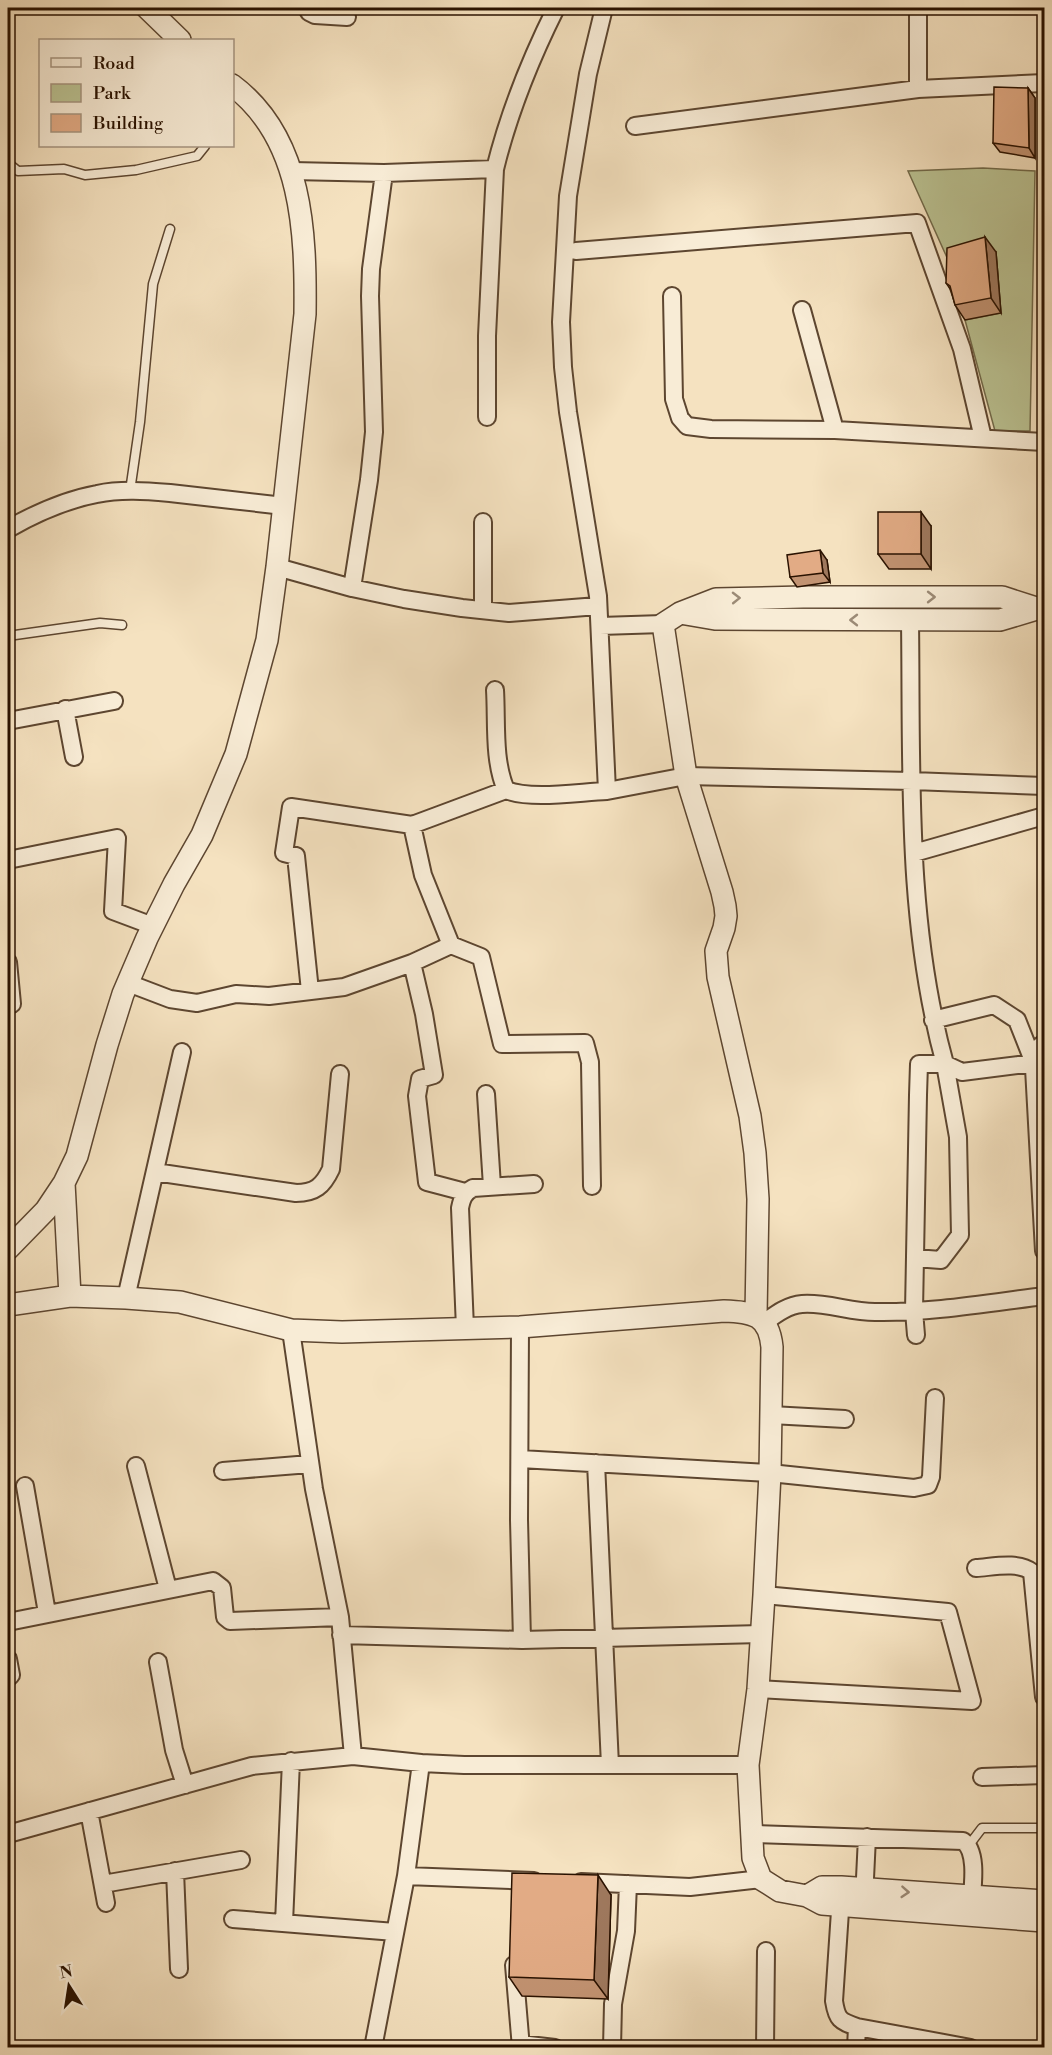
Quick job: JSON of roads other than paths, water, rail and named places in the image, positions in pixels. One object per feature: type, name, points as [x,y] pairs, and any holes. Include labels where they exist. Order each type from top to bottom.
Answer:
[{"type":"street","points":[[147,8],[179,39]]},
{"type":"street","points":[[308,8],[309,12],[315,15],[347,18]]},
{"type":"street","points":[[488,417],[487,336],[495,169],[516,98],[553,8]]},
{"type":"street","points":[[604,8],[588,74],[568,196],[561,322],[568,412],[593,559],[600,626],[607,791]]},
{"type":"street","points":[[918,8],[918,89]]},
{"type":"street","points":[[635,126],[918,89],[1044,83]]},
{"type":"street","points":[[8,1249],[46,1210],[64,1183],[77,1156],[107,1045],[128,983],[174,884],[202,835],[236,754],[267,640],[278,567],[305,314],[306,274],[298,202],[292,171],[282,143],[265,117],[238,93]]},
{"type":"street","points":[[292,171],[384,173],[495,169]]},
{"type":"street","points":[[352,588],[374,432],[371,269],[384,173]]},
{"type":"street","points":[[576,251],[917,223],[962,349],[983,438]]},
{"type":"street","points":[[672,296],[674,399],[680,417],[687,426],[711,429],[835,429],[1044,442]]},
{"type":"street","points":[[802,310],[835,429]]},
{"type":"street","points":[[8,529],[49,508],[99,493],[130,491],[222,498],[284,506]]},
{"type":"street","points":[[483,522],[483,610]]},
{"type":"street","points":[[278,567],[352,588],[404,599],[483,610],[509,613],[598,606]]},
{"type":"street","points":[[672,619],[716,599],[1002,597],[1040,608]]},
{"type":"street","points":[[600,626],[672,619],[1000,620],[1040,608]]},
{"type":"street","points":[[672,619],[686,776],[722,892],[726,916],[716,951],[716,963],[750,1116],[755,1153],[761,1319]]},
{"type":"street","points":[[910,621],[914,853],[921,937],[933,1020],[945,1064],[958,1137],[960,1235],[941,1260],[915,1258]]},
{"type":"street","points":[[495,690],[499,764],[506,790]]},
{"type":"street","points":[[8,721],[114,701]]},
{"type":"street","points":[[65,709],[74,757]]},
{"type":"street","points":[[310,991],[296,856],[284,853],[291,807],[412,825],[506,790],[516,794],[530,795],[607,791],[686,776],[1044,786]]},
{"type":"street","points":[[914,853],[1044,816]]},
{"type":"street","points":[[412,825],[423,875],[451,945],[481,957],[502,1044],[585,1043],[590,1062],[592,1186]]},
{"type":"street","points":[[8,860],[117,838],[112,911],[153,926]]},
{"type":"street","points":[[128,983],[170,999],[197,1004],[236,994],[269,996],[344,987],[412,963],[451,945]]},
{"type":"street","points":[[8,962],[12,1004]]},
{"type":"street","points":[[412,963],[424,1014],[434,1075],[420,1079],[417,1096],[427,1182],[465,1192],[473,1188],[534,1184]]},
{"type":"street","points":[[933,1020],[994,1005],[1017,1020],[1034,1063]]},
{"type":"street","points":[[1044,1043],[1038,1048],[1034,1063],[1044,1251]]},
{"type":"street","points":[[126,1298],[182,1052]]},
{"type":"street","points":[[916,1335],[914,1311],[919,1064],[945,1064],[962,1072],[1034,1063]]},
{"type":"street","points":[[155,1172],[296,1193],[308,1193],[318,1188],[326,1181],[331,1169],[340,1074]]},
{"type":"street","points":[[486,1094],[492,1186]]},
{"type":"street","points":[[64,1183],[70,1296]]},
{"type":"street","points":[[465,1192],[460,1208],[465,1328]]},
{"type":"street","points":[[8,1305],[70,1296],[180,1302],[291,1330],[342,1332],[520,1327],[724,1311],[741,1311],[761,1319],[771,1333],[772,1347],[770,1473],[758,1689],[748,1765],[754,1834],[753,1858],[761,1880]]},
{"type":"street","points":[[761,1319],[800,1304],[821,1304],[872,1312],[914,1311],[1044,1296]]},
{"type":"street","points":[[520,1327],[519,1520],[522,1640]]},
{"type":"street","points":[[291,1330],[310,1464],[340,1617],[353,1756]]},
{"type":"street","points":[[520,1459],[770,1473],[914,1488],[923,1487],[928,1485],[931,1477],[935,1398]]},
{"type":"street","points":[[771,1415],[845,1419]]},
{"type":"street","points":[[596,1463],[610,1765]]},
{"type":"street","points":[[223,1471],[310,1464]]},
{"type":"street","points":[[136,1466],[168,1589]]},
{"type":"street","points":[[25,1486],[47,1613]]},
{"type":"street","points":[[976,1568],[1026,1567],[1032,1572],[1040,1605],[1044,1697]]},
{"type":"street","points":[[8,1622],[213,1581],[222,1588],[225,1617],[230,1621],[340,1617]]},
{"type":"street","points":[[758,1689],[972,1701],[948,1612],[764,1595]]},
{"type":"street","points":[[341,1635],[522,1640],[761,1634]]},
{"type":"street","points":[[8,1659],[11,1675],[8,1678]]},
{"type":"street","points":[[158,1662],[174,1750],[185,1785]]},
{"type":"street","points":[[8,1834],[252,1766],[291,1761],[353,1756],[421,1763],[748,1765]]},
{"type":"street","points":[[284,1923],[291,1761]]},
{"type":"street","points":[[373,2048],[406,1876],[421,1763]]},
{"type":"street","points":[[982,1777],[1044,1774]]},
{"type":"street","points":[[89,1811],[106,1903]]},
{"type":"street","points":[[754,1834],[963,1841],[969,1845],[973,1855],[971,1906]]},
{"type":"street","points":[[864,1898],[867,1837]]},
{"type":"street","points":[[103,1884],[241,1860]]},
{"type":"street","points":[[175,1871],[179,1969]]},
{"type":"street","points":[[406,1876],[512,1886],[547,1881]]},
{"type":"street","points":[[570,1882],[690,1887],[761,1880],[780,1891],[807,1896],[822,1904],[841,1897],[971,1906],[1044,1921]]},
{"type":"street","points":[[612,2048],[613,2004],[626,1931],[628,1884]]},
{"type":"street","points":[[841,1897],[834,2001],[841,2022],[856,2027],[971,2048]]},
{"type":"street","points":[[971,1906],[1044,1901]]},
{"type":"street","points":[[233,1919],[395,1932]]},
{"type":"street","points":[[514,1950],[520,2046],[555,2048]]},
{"type":"street","points":[[765,2048],[766,1951]]},
{"type":"street","points":[[856,2027],[856,2048]]},
{"type":"lane","points":[[8,163],[18,171],[64,169],[85,175],[136,170],[197,156],[204,147]]},
{"type":"lane","points":[[130,491],[140,422],[153,284],[170,229]]},
{"type":"lane","points":[[8,636],[100,623],[122,625]]},
{"type":"lane","points":[[969,1845],[982,1828],[1044,1828]]}]
